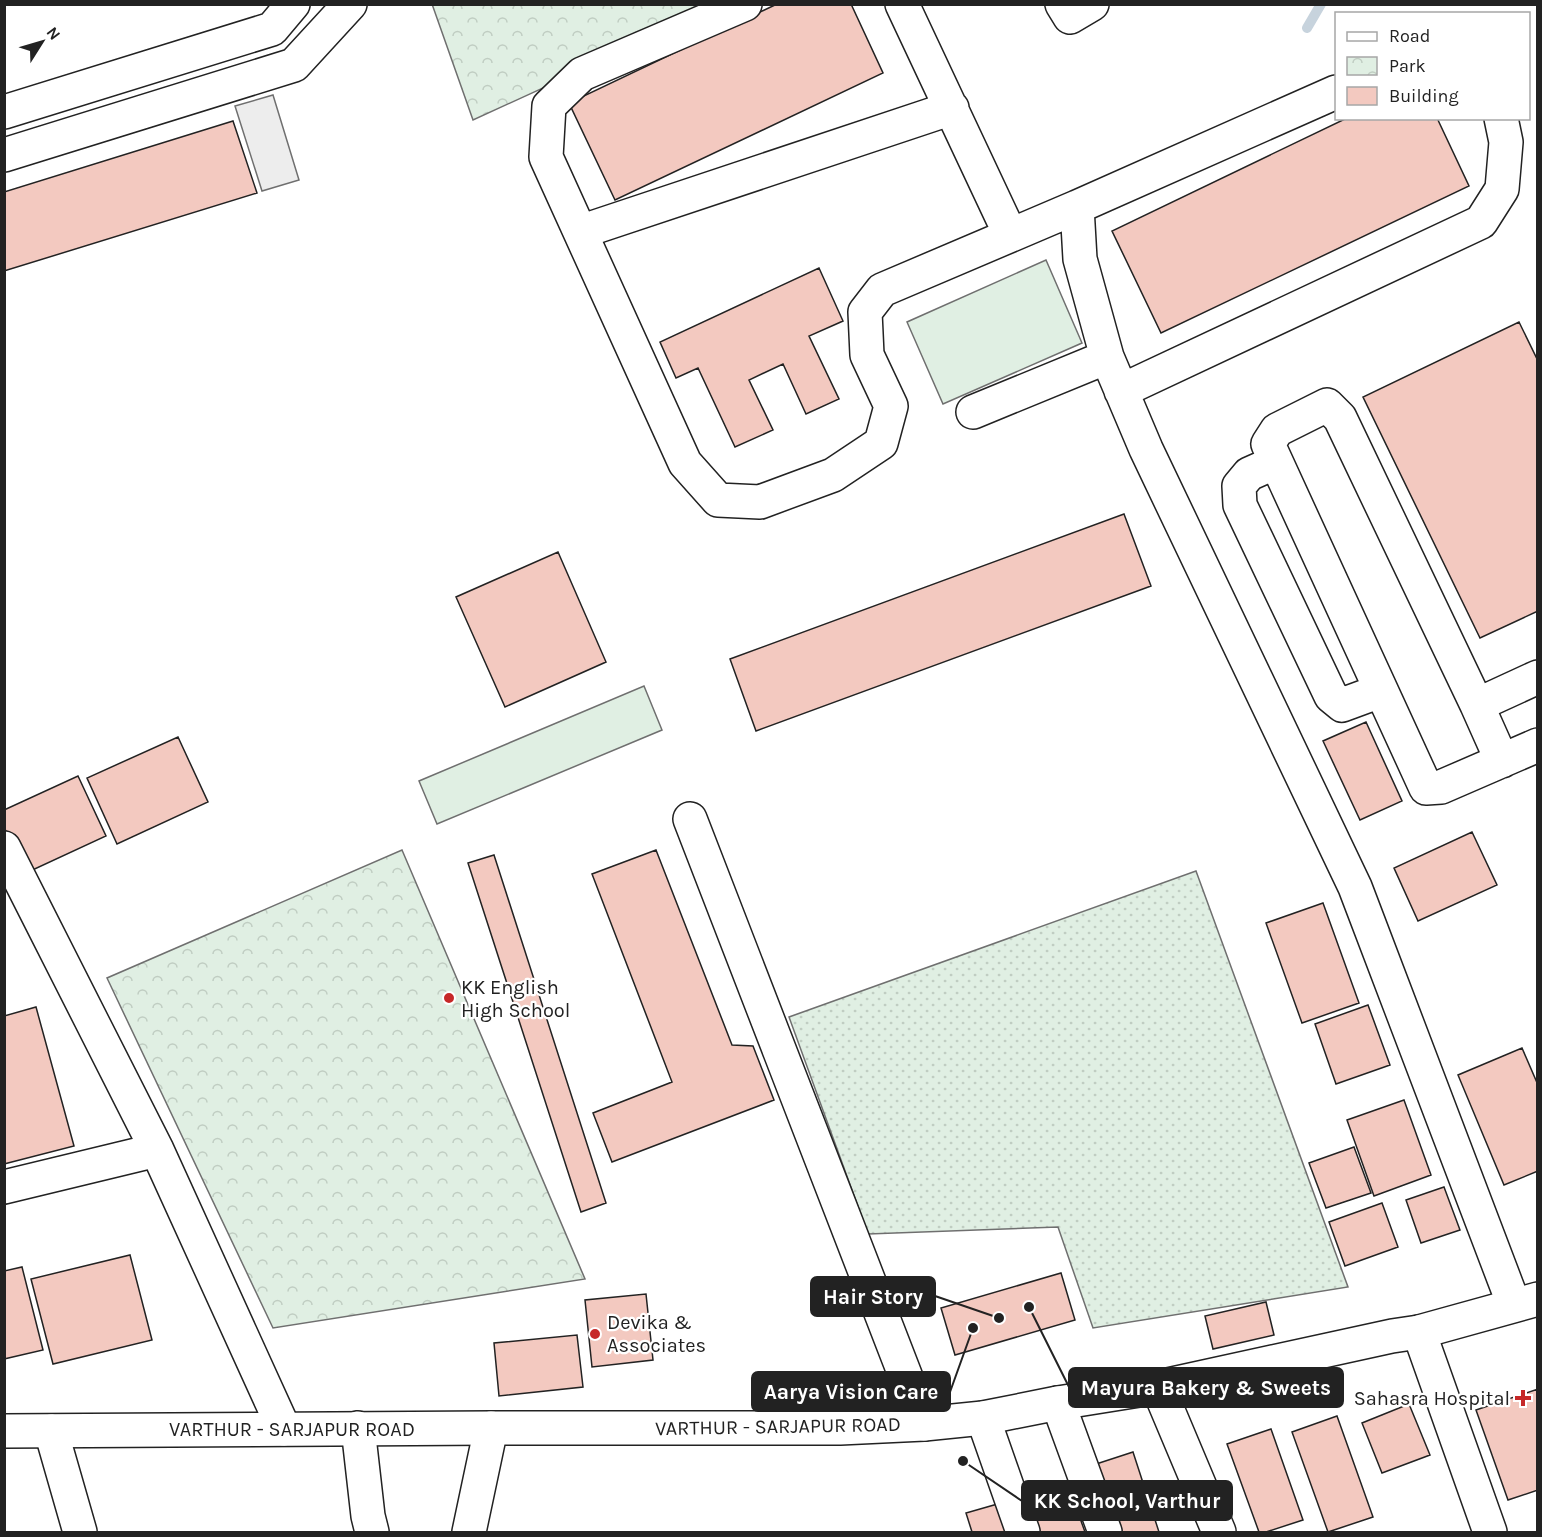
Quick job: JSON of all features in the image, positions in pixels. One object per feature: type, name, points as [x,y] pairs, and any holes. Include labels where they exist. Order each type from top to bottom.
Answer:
[{"type":"street","points":[[4,112],[272,28],[293,4]]},
{"type":"street","points":[[4,156],[294,65],[350,4]]},
{"type":"street","points":[[745,4],[582,74],[549,106],[546,157],[685,463],[718,500],[760,502],[833,475],[880,443],[891,406],[867,355],[865,312],[882,290],[1077,207],[1335,92]]},
{"type":"street","points":[[902,4],[1010,234]]},
{"type":"street","points":[[1062,4],[1070,17],[1092,4]]},
{"type":"street","points":[[204,50],[217,89]]},
{"type":"street","points":[[580,232],[952,108]]},
{"type":"street","points":[[1121,391],[1481,222],[1502,189],[1506,142],[1501,120]]},
{"type":"street","points":[[1077,207],[1080,259],[1107,357],[1151,459],[1355,887],[1526,1302]]},
{"type":"street","points":[[973,412],[1107,357]]},
{"type":"street","points":[[1502,761],[1340,418],[1327,405],[1277,430],[1268,444],[1426,788],[1441,787],[1502,761],[1538,745]]},
{"type":"street","points":[[1276,462],[1249,474],[1239,486],[1240,505],[1331,696],[1342,705],[1380,691]]},
{"type":"street","points":[[1477,705],[1538,677]]},
{"type":"street","points":[[690,819],[924,1424]]},
{"type":"street","points":[[4,848],[157,1150],[284,1429]]},
{"type":"street","points":[[4,1187],[157,1150]]},
{"type":"street","name":"VARTHUR - SARJAPUR ROAD","points":[[4,1431],[840,1428],[924,1424],[983,1418],[1158,1387],[1419,1332],[1526,1302]]},
{"type":"street","points":[[1419,1332],[1490,1533]]},
{"type":"street","points":[[1158,1387],[1219,1533]]},
{"type":"street","points":[[1058,1403],[1105,1533]]},
{"type":"street","points":[[983,1418],[1023,1533]]},
{"type":"street","points":[[358,1428],[372,1533]]},
{"type":"street","points":[[469,1533],[490,1428]]},
{"type":"street","points":[[51,1431],[80,1533]]},
{"type":"green space","points":[[432,4],[724,5],[473,120]]},
{"type":"green space","points":[[1046,260],[1082,343],[943,404],[907,322]]},
{"type":"green space","points":[[644,686],[662,730],[437,824],[419,781]]},
{"type":"green space","points":[[402,850],[585,1279],[273,1328],[107,978]]},
{"type":"green space","points":[[1196,871],[1348,1287],[1093,1328],[1058,1227],[868,1234],[789,1017]]},
{"type":"shaded area","points":[[273,95],[299,180],[262,191],[235,106]]},
{"type":"building","points":[[777,4],[851,4],[883,73],[615,200],[569,103]]},
{"type":"building","points":[[1343,120],[1438,120],[1469,186],[1161,333],[1112,231]]},
{"type":"building","points":[[233,121],[257,193],[4,271],[4,192]]},
{"type":"building","points":[[819,268],[843,321],[809,336],[839,399],[806,414],[783,364],[749,380],[773,430],[735,447],[698,368],[676,378],[660,342]]},
{"type":"building","points":[[1519,322],[1538,361],[1538,611],[1480,638],[1363,397]]},
{"type":"building","points":[[1124,514],[1151,586],[756,731],[730,659]]},
{"type":"building","points":[[558,552],[606,662],[505,707],[456,597]]},
{"type":"building","points":[[1366,722],[1402,801],[1360,820],[1323,741]]},
{"type":"building","points":[[178,737],[208,802],[117,844],[87,778]]},
{"type":"building","points":[[78,776],[106,836],[26,873],[4,827],[4,810]]},
{"type":"building","points":[[1472,832],[1497,885],[1418,921],[1394,868]]},
{"type":"building","points":[[656,850],[732,1045],[753,1046],[774,1100],[612,1162],[593,1113],[672,1082],[592,874]]},
{"type":"building","points":[[494,855],[606,1203],[581,1212],[468,863]]},
{"type":"building","points":[[1323,903],[1359,1003],[1302,1023],[1266,923]]},
{"type":"building","points":[[1368,1005],[1390,1065],[1336,1084],[1315,1024]]},
{"type":"building","points":[[36,1007],[74,1146],[4,1164],[4,1016]]},
{"type":"building","points":[[1522,1048],[1538,1085],[1538,1171],[1504,1185],[1458,1075]]},
{"type":"building","points":[[1404,1100],[1431,1175],[1374,1196],[1347,1120]]},
{"type":"building","points":[[1354,1147],[1371,1193],[1326,1208],[1309,1163]]},
{"type":"building","points":[[1444,1187],[1460,1230],[1421,1243],[1406,1200]]},
{"type":"building","points":[[1382,1203],[1398,1247],[1345,1266],[1329,1222]]},
{"type":"building","points":[[130,1255],[152,1340],[53,1364],[31,1279]]},
{"type":"building","points":[[22,1267],[43,1350],[4,1359],[4,1271]]},
{"type":"building","points":[[1061,1273],[1075,1320],[955,1355],[941,1308]]},
{"type":"building","points":[[646,1294],[653,1360],[592,1367],[585,1300]]},
{"type":"building","points":[[1266,1302],[1274,1335],[1213,1349],[1205,1316]]},
{"type":"building","points":[[577,1335],[583,1387],[499,1396],[494,1343]]},
{"type":"building","points":[[1538,1389],[1538,1490],[1508,1500],[1476,1410]]},
{"type":"building","points":[[1409,1404],[1430,1455],[1382,1473],[1362,1423]]},
{"type":"building","points":[[1337,1416],[1373,1517],[1328,1532],[1292,1432]]},
{"type":"building","points":[[1271,1429],[1303,1520],[1266,1532],[1259,1532],[1227,1444]]},
{"type":"building","points":[[1133,1452],[1159,1532],[1109,1532],[1087,1467]]},
{"type":"building","points":[[1072,1496],[1085,1532],[1035,1532],[1027,1511]]},
{"type":"building","points":[[1008,1501],[1017,1532],[972,1532],[966,1513]]},
{"type":"waterway","points":[[1307,28],[1321,4]]},
{"type":"place","name":"KK English High School","points":[[449,998]]},
{"type":"place","name":"Mayura Bakery & Sweets","points":[[1029,1307]]},
{"type":"place","name":"Hair Story","points":[[999,1318]]},
{"type":"place","name":"Aarya Vision Care","points":[[973,1328]]},
{"type":"place","name":"Devika & Associates","points":[[595,1334]]},
{"type":"place","name":"Sahasra Hospital","points":[[1523,1398]]},
{"type":"place","name":"KK School, Varthur","points":[[963,1461]]}]
